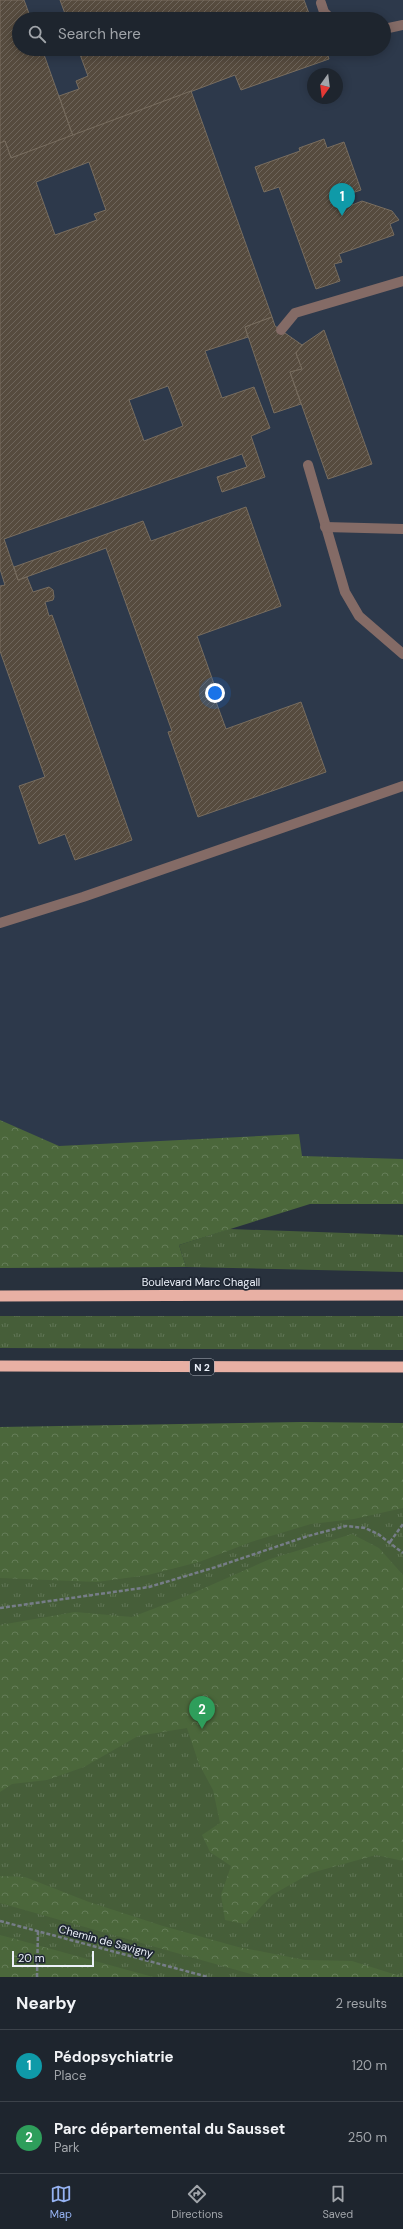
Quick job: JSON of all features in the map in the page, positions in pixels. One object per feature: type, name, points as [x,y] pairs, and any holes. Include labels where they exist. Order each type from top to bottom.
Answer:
[{"type":"highway","name":"Boulevard Marc Chagall","points":[[0,1296],[403,1295]]},
{"type":"highway","name":"N 2","points":[[0,1366],[403,1368]]},
{"type":"lane","points":[[321,2],[324,12]]},
{"type":"lane","points":[[391,28],[403,25]]},
{"type":"lane","points":[[281,330],[294,313],[403,281]]},
{"type":"lane","points":[[308,465],[325,527],[346,592],[359,616],[403,654]]},
{"type":"lane","points":[[325,527],[403,529]]},
{"type":"lane","points":[[0,923],[83,897],[403,786]]},
{"type":"path","points":[[390,1542],[403,1524]]},
{"type":"path","points":[[0,1608],[149,1587],[216,1567],[308,1536],[346,1526],[365,1528],[390,1542],[403,1553]]},
{"type":"path","name":"Chemin de Savigny","points":[[0,1921],[208,1977]]},
{"type":"path","points":[[37,1977],[38,1931]]},
{"type":"shaded area","points":[[0,0],[403,0],[403,1201],[0,1198]]},
{"type":"green space","points":[[0,1120],[59,1146],[299,1134],[302,1156],[403,1159],[403,1204],[310,1204],[179,1245],[186,1267],[0,1268]]},
{"type":"green space","points":[[229,1229],[403,1235],[403,1272],[186,1267],[179,1245]]},
{"type":"green space","points":[[0,1316],[403,1316],[403,1350],[0,1348]]},
{"type":"green space","points":[[302,1422],[403,1423],[403,1508],[354,1519],[311,1524],[251,1542],[199,1562],[148,1575],[97,1582],[0,1578],[0,1427]]},
{"type":"green space","points":[[403,1473],[403,1977],[0,1977],[0,1481]]},
{"type":"green space","points":[[352,1534],[379,1548],[403,1575],[403,1861],[376,1855],[311,1873],[272,1895],[245,1924],[225,1920],[221,1895],[231,1866],[210,1852],[202,1835],[220,1823],[213,1790],[199,1764],[187,1728],[138,1736],[84,1767],[47,1780],[12,1784],[0,1792],[0,1625],[75,1612],[132,1617],[184,1597],[270,1559]]},
{"type":"green space","points":[[0,1876],[25,1877],[89,1902],[163,1926],[238,1947],[305,1960],[352,1961],[403,1977],[261,1977],[0,1903]]},
{"type":"green space","points":[[0,1935],[15,1939],[153,1977],[0,1977]]},
{"type":"building","points":[[0,0],[24,0],[28,12],[12,12],[12,56],[44,56],[73,136],[11,158],[5,141],[0,143]]},
{"type":"building","points":[[60,0],[304,0],[308,12],[64,12]]},
{"type":"building","points":[[81,56],[328,56],[329,59],[241,90],[235,75],[73,136],[59,96],[79,89],[76,81],[88,76]]},
{"type":"building","points":[[191,91],[272,317],[245,327],[248,337],[205,351],[222,398],[254,387],[270,428],[251,436],[265,477],[222,492],[217,477],[247,467],[242,454],[4,539],[18,580],[27,577],[33,592],[49,587],[53,590],[53,600],[45,602],[49,616],[52,615],[132,840],[75,860],[65,834],[39,844],[19,786],[45,777],[0,651],[0,586],[5,585],[0,569],[0,143],[5,141],[11,158]],"holes":[[[89,162],[106,210],[94,214],[97,220],[55,235],[36,182]],[[168,386],[183,426],[144,441],[129,400]]]},
{"type":"building","points":[[324,139],[327,148],[344,142],[361,190],[349,194],[352,205],[362,201],[392,211],[399,220],[390,224],[394,235],[339,254],[342,262],[334,264],[340,281],[316,289],[279,187],[264,192],[255,167],[300,151],[299,148]]},
{"type":"building","points":[[272,317],[275,326],[302,345],[296,353],[302,369],[290,372],[301,404],[274,413],[245,327]]},
{"type":"building","points":[[324,330],[372,464],[328,479],[290,372],[302,369],[296,353],[302,345]]},
{"type":"building","points":[[246,507],[281,606],[197,636],[219,698],[215,699],[226,729],[301,702],[326,772],[198,817],[168,732],[172,731],[106,548],[18,580],[14,567],[143,521],[151,541]]},
{"type":"place","name":"Pédopsychiatrie","points":[[342,216]]},
{"type":"place","name":"Parc départemental du Sausset","points":[[202,1729]]}]
